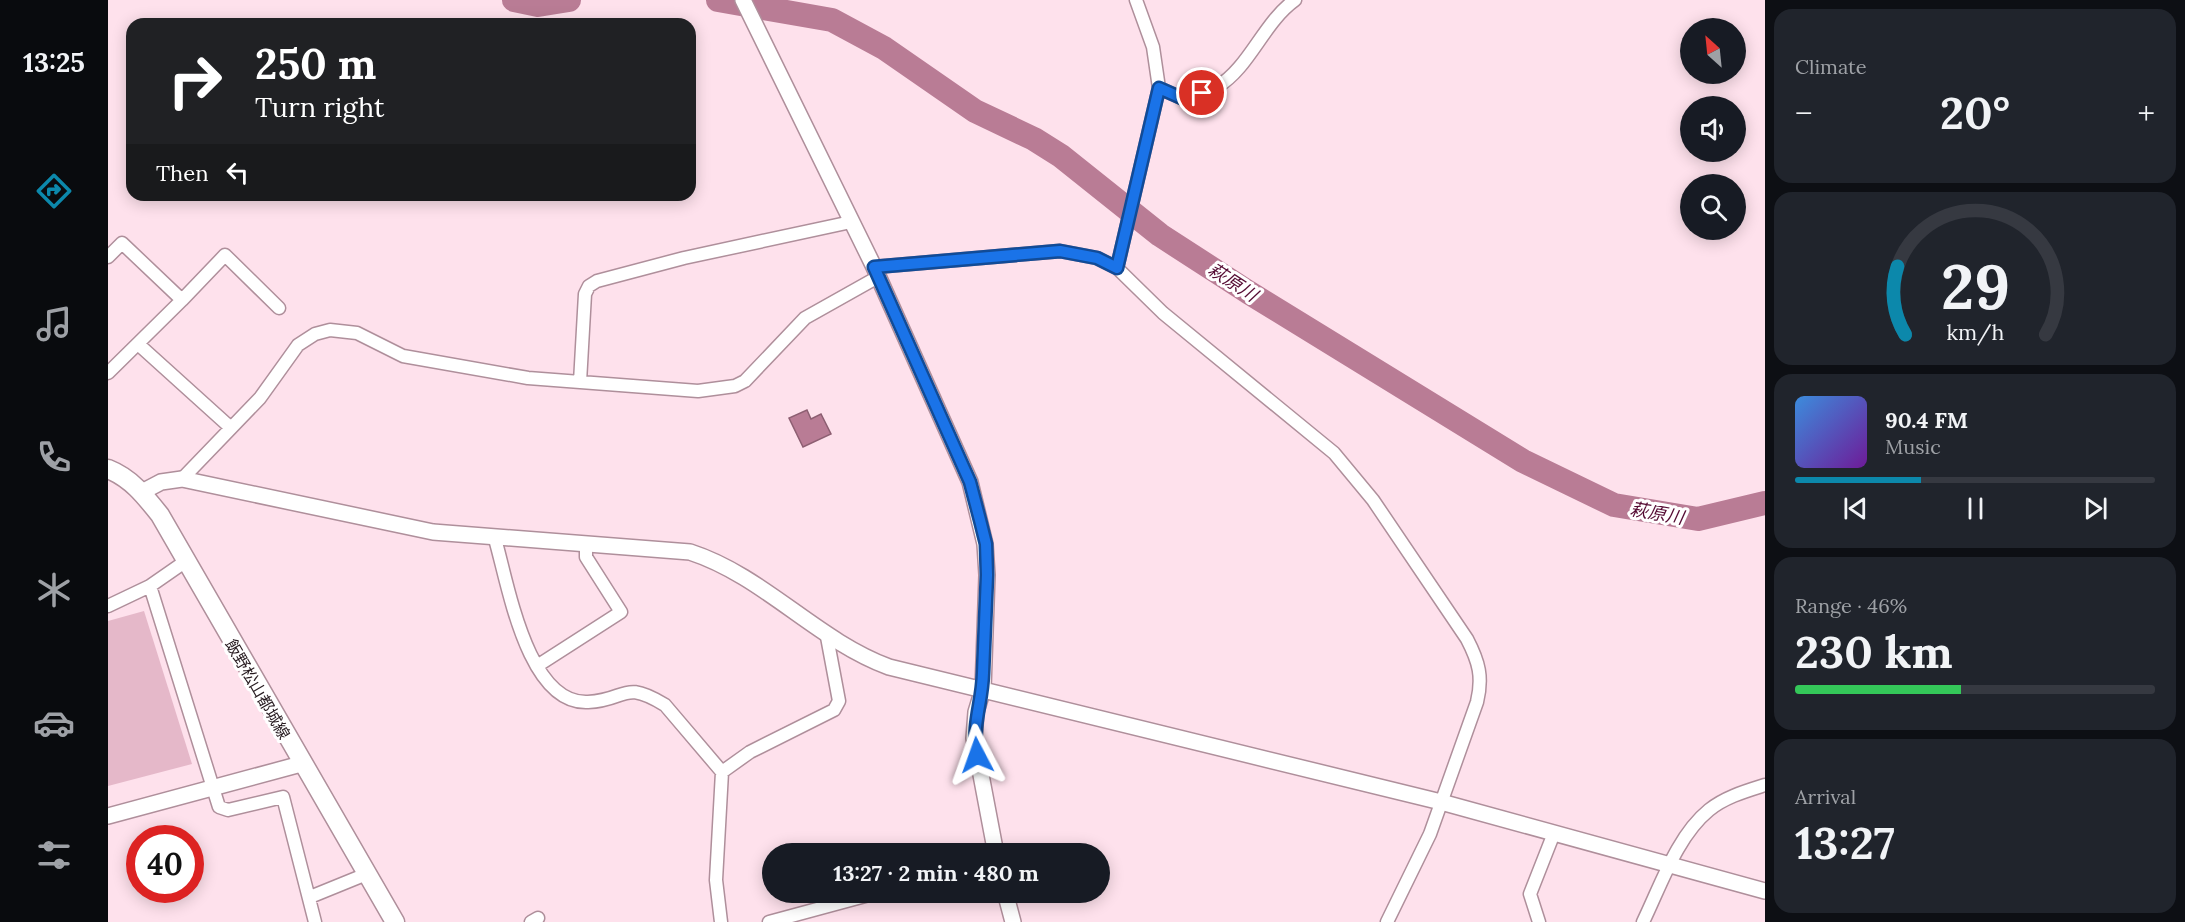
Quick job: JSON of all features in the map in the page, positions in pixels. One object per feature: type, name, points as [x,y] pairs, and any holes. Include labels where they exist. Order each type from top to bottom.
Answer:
[{"type":"main road","name":"飯野松山都城線","points":[[108,469],[118,473],[142,492],[160,515],[301,764],[369,873],[395,922]]},
{"type":"street","points":[[743,0],[876,272],[970,482],[986,544],[987,575],[983,689],[976,712],[974,738],[994,843]]},
{"type":"street","points":[[1117,268],[1157,93],[1153,47],[1136,0]]},
{"type":"street","points":[[1157,93],[1186,100],[1217,87],[1235,71],[1280,11],[1295,0]]},
{"type":"street","points":[[580,382],[585,294],[589,286],[597,281],[684,258],[851,222]]},
{"type":"street","points":[[108,257],[122,243],[182,300]]},
{"type":"street","points":[[182,479],[260,398],[298,345],[315,334],[330,330],[357,333],[402,356],[528,378],[698,391],[735,386],[745,381],[805,318],[876,272],[1060,251],[1097,258],[1117,268],[1164,313],[1334,453],[1373,500],[1467,639],[1479,663],[1481,683],[1477,702],[1430,834],[1388,922]]},
{"type":"street","points":[[108,373],[225,255],[279,308]]},
{"type":"street","points":[[138,344],[231,428]]},
{"type":"street","points":[[142,492],[160,482],[182,479],[367,520],[433,532],[495,539],[662,548],[690,552],[737,572],[827,637],[861,657],[889,667],[1441,802],[1670,867],[1765,891]]},
{"type":"street","points":[[495,539],[522,636],[537,666],[560,696],[574,701],[601,701],[633,690],[654,699],[665,705],[722,772],[716,880],[722,922]]},
{"type":"street","points":[[537,666],[621,612],[586,556],[586,544]]},
{"type":"street","points":[[108,606],[150,586],[186,561]]},
{"type":"street","points":[[150,586],[219,807],[228,810],[283,797],[315,922]]},
{"type":"street","points":[[722,772],[750,752],[834,710],[839,701],[827,637]]},
{"type":"street","points":[[108,816],[301,764]]},
{"type":"street","points":[[1643,922],[1690,829],[1709,810],[1728,798],[1765,785]]},
{"type":"street","points":[[1539,922],[1530,894],[1554,833]]},
{"type":"street","points":[[310,897],[369,873]]},
{"type":"street","points":[[769,922],[839,903]]},
{"type":"street","points":[[1008,903],[1013,922]]},
{"type":"shaded area","points":[[807,410],[811,419],[821,414],[831,434],[803,447],[789,418]]},
{"type":"shaded area","points":[[144,611],[192,764],[108,786],[108,621]]},
{"type":"waterway","name":"萩原川","points":[[514,0],[538,5],[569,0]]},
{"type":"waterway","name":"萩原川","points":[[718,0],[832,20],[884,48],[975,111],[1034,139],[1061,156],[1160,235],[1248,292],[1523,461],[1614,505],[1698,519],[1765,503]]},
{"type":"route","points":[[977,755],[974,738],[976,712],[983,689],[986,544],[970,482],[874,267],[1060,251],[1077,252],[1097,258],[1117,268],[1159,88],[1186,100],[1202,93]]}]
